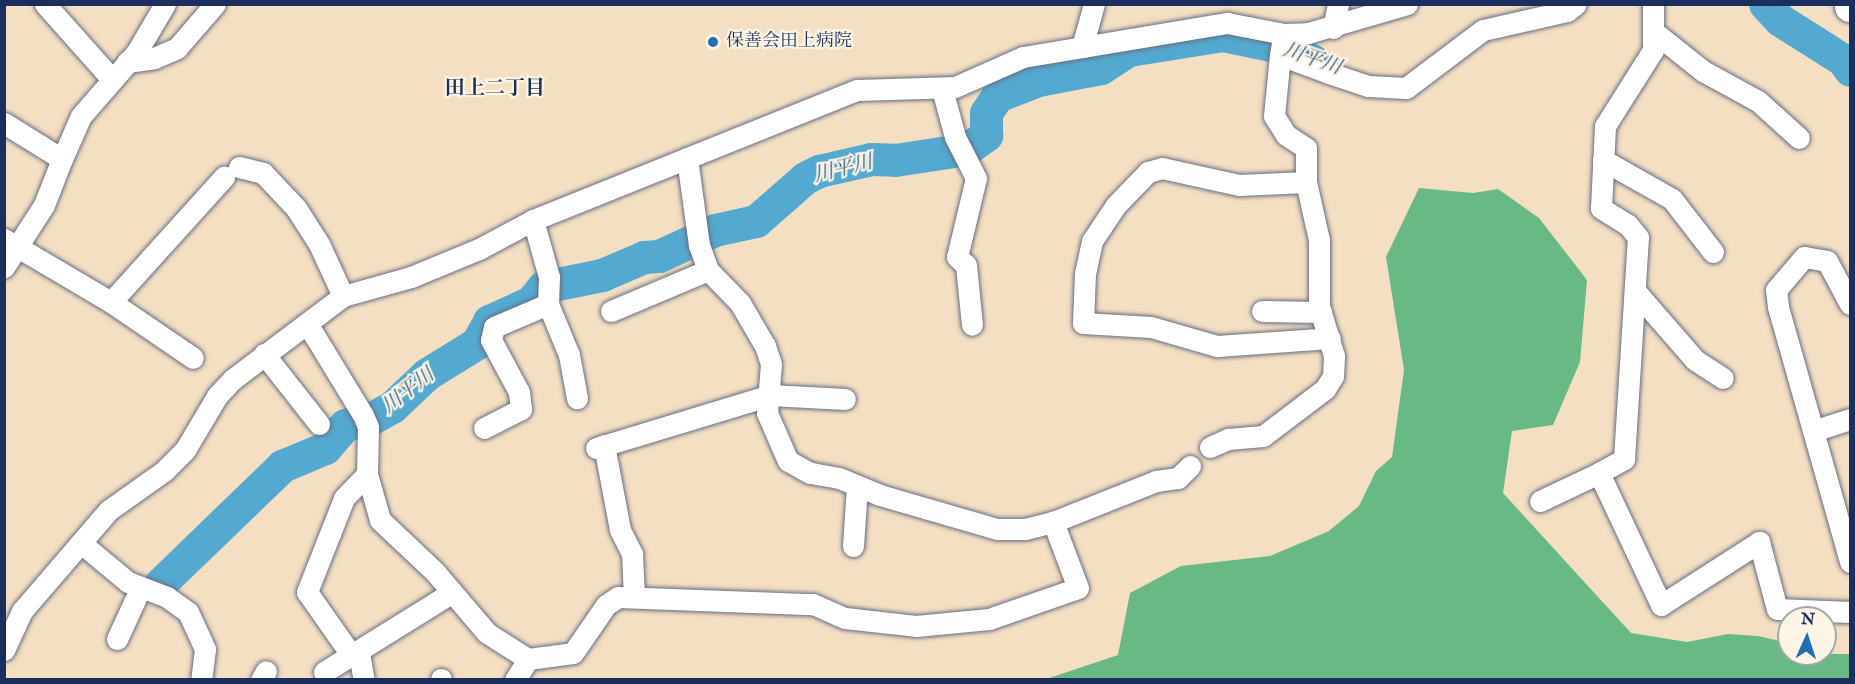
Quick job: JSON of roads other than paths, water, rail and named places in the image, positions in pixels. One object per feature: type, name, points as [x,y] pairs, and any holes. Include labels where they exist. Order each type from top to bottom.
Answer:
[{"type":"street","points":[[45,4],[111,78]]},
{"type":"street","points":[[4,267],[12,242],[44,205],[81,116],[155,26],[165,4]]},
{"type":"street","points":[[127,62],[154,58],[177,48],[215,4]]},
{"type":"street","points":[[1082,47],[1094,4]]},
{"type":"street","points":[[1333,28],[1338,4]]},
{"type":"street","points":[[4,650],[9,628],[22,611],[109,510],[164,471],[185,450],[218,396],[264,354],[308,325],[343,296],[411,278],[480,249],[534,220],[857,90],[942,89],[965,84],[1023,57],[1227,23],[1284,34],[1333,28],[1407,4]]},
{"type":"street","points":[[1280,55],[1368,86],[1406,88],[1483,30],[1567,11],[1576,4]]},
{"type":"street","points":[[1540,501],[1624,459],[1638,237],[1628,225],[1600,208],[1605,126],[1653,50],[1653,4]]},
{"type":"street","points":[[1654,32],[1703,71],[1758,101],[1799,138]]},
{"type":"street","points":[[1209,447],[1228,439],[1263,436],[1325,389],[1333,376],[1330,338],[1322,312],[1319,240],[1306,182],[1306,148],[1286,135],[1274,116],[1284,34]]},
{"type":"street","points":[[942,89],[955,137],[976,178],[957,257],[966,265],[972,325]]},
{"type":"street","points":[[4,123],[62,159]]},
{"type":"street","points":[[687,158],[697,237],[708,270],[740,303],[765,346],[771,364],[767,413],[788,461],[810,473],[839,478],[857,486],[997,529],[1025,529],[1053,522],[1156,481],[1178,478],[1190,466]]},
{"type":"street","points":[[1603,160],[1672,199],[1713,252]]},
{"type":"street","points":[[1306,182],[1239,185],[1162,168],[1148,172],[1116,205],[1092,241],[1085,273],[1083,323],[1151,327],[1217,346],[1330,338]]},
{"type":"street","points":[[111,302],[231,172],[263,173],[296,208],[319,244],[343,296]]},
{"type":"street","points":[[534,220],[548,290],[569,356],[577,398]]},
{"type":"street","points":[[12,242],[111,302],[193,358]]},
{"type":"street","points":[[1851,304],[1827,261],[1804,257],[1776,290],[1813,431],[1851,562]]},
{"type":"street","points":[[611,311],[708,270]]},
{"type":"street","points":[[484,428],[521,409],[519,392],[491,340],[494,327],[548,290]]},
{"type":"street","points":[[1635,291],[1695,360],[1723,378]]},
{"type":"street","points":[[1262,310],[1322,312]]},
{"type":"street","points":[[308,325],[365,421],[368,474],[375,492],[380,520],[435,572],[488,633],[528,659],[573,653],[606,605],[618,597],[813,604],[845,618],[916,626],[989,619],[1078,588],[1053,522]]},
{"type":"street","points":[[264,354],[307,419]]},
{"type":"street","points":[[634,597],[632,554],[620,530],[600,447],[770,395],[845,399]]},
{"type":"street","points":[[1813,431],[1851,419]]},
{"type":"street","points":[[1599,473],[1661,605],[1759,542],[1777,609],[1851,612]]},
{"type":"street","points":[[364,680],[356,654],[307,592],[344,498],[368,474]]},
{"type":"street","points":[[853,546],[857,486]]},
{"type":"street","points":[[81,543],[140,589],[167,597],[188,612],[204,649],[201,680]]},
{"type":"street","points":[[117,639],[140,589]]},
{"type":"street","points":[[324,672],[451,593]]},
{"type":"street","points":[[515,680],[528,659]]},
{"type":"waterway","name":"川平川","points":[[1765,4],[1780,20],[1843,60],[1850,70]]},
{"type":"waterway","name":"川平川","points":[[160,584],[282,466],[325,448],[345,425],[372,418],[392,407],[427,374],[477,343],[489,321],[531,302],[543,287],[602,275],[644,257],[659,256],[715,230],[756,221],[805,178],[819,171],[871,159],[895,160],[967,149],[986,135],[986,113],[997,96],[1038,80],[1101,68],[1129,50],[1223,35],[1270,45],[1312,60]]},
{"type":"place","name":"保善会田上病院","points":[[713,42]]},
{"type":"district","name":"田上二丁目","points":[[495,88]]}]
